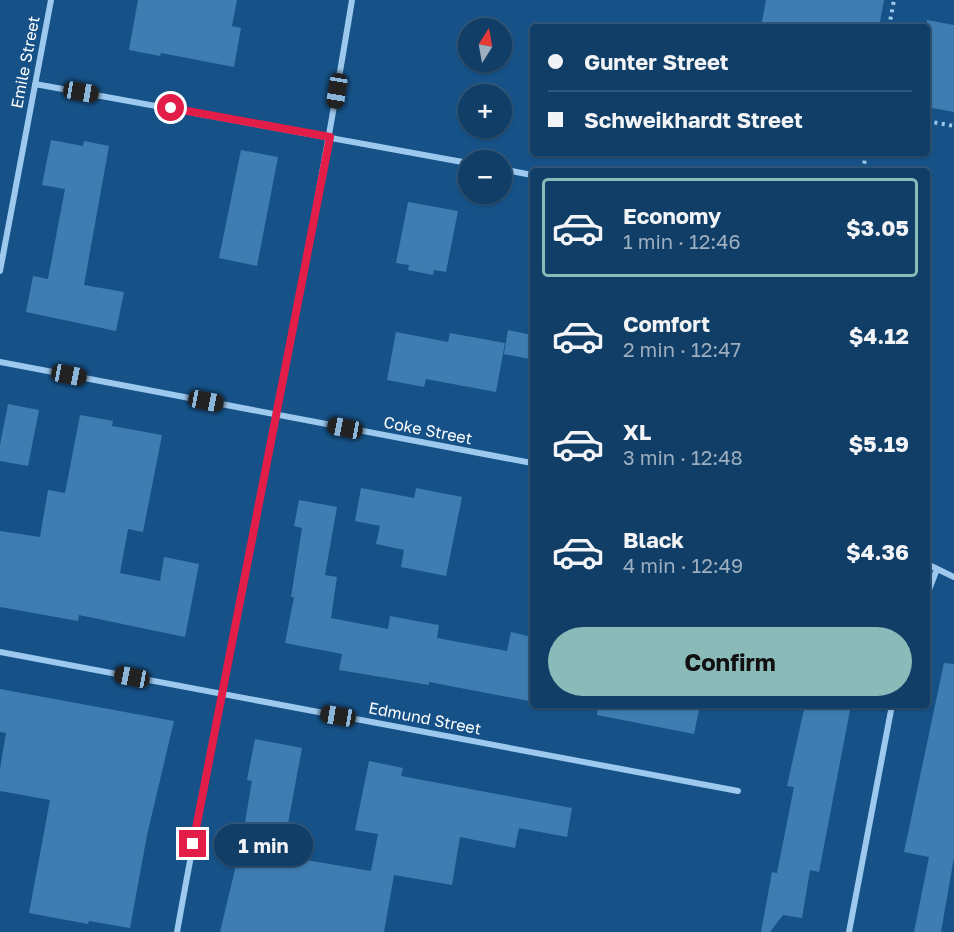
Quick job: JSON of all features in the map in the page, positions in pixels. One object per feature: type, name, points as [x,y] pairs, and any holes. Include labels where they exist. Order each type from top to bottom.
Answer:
[{"type":"street","name":"Emile Street","points":[[0,271],[51,0]]},
{"type":"street","points":[[177,932],[220,694],[330,137],[352,0]]},
{"type":"street","points":[[35,84],[458,161]]},
{"type":"street","points":[[512,171],[530,175]]},
{"type":"street","name":"Coke Street","points":[[0,362],[530,463]]},
{"type":"street","points":[[930,566],[954,577]]},
{"type":"street","points":[[930,586],[936,569]]},
{"type":"street","name":"Edmund Street","points":[[0,652],[738,791]]},
{"type":"street","points":[[849,932],[891,708]]},
{"type":"path","points":[[890,24],[894,0]]},
{"type":"path","points":[[930,122],[954,126]]},
{"type":"building","points":[[138,0],[237,0],[232,26],[241,28],[234,67],[161,53],[160,56],[129,50]]},
{"type":"building","points":[[766,0],[884,0],[880,24],[762,24]]},
{"type":"building","points":[[927,20],[954,25],[954,112],[930,108],[930,24],[927,24]]},
{"type":"building","points":[[51,140],[83,146],[84,141],[109,146],[84,285],[124,292],[116,331],[26,312],[33,276],[48,279],[65,189],[42,185]]},
{"type":"building","points":[[241,150],[278,157],[257,266],[219,258]]},
{"type":"building","points":[[408,202],[458,211],[446,272],[434,270],[433,275],[408,270],[409,265],[396,263]]},
{"type":"building","points":[[508,330],[530,335],[530,359],[504,354]]},
{"type":"building","points":[[396,332],[448,342],[450,333],[505,343],[496,392],[426,379],[424,387],[387,380]]},
{"type":"building","points":[[8,404],[39,410],[28,466],[0,461],[0,445]]},
{"type":"building","points":[[80,415],[113,421],[112,426],[162,435],[143,532],[128,529],[120,573],[160,581],[164,557],[199,564],[185,637],[79,615],[78,621],[0,607],[0,531],[40,537],[48,490],[65,493]]},
{"type":"building","points":[[361,488],[414,498],[416,488],[462,497],[446,576],[401,567],[404,550],[376,544],[380,526],[355,521]]},
{"type":"building","points":[[299,500],[337,507],[325,575],[337,577],[331,618],[388,629],[390,616],[439,625],[437,638],[507,651],[511,632],[530,637],[529,701],[429,682],[429,685],[339,670],[342,654],[285,643],[294,597],[291,597],[302,528],[294,526]]},
{"type":"building","points":[[944,663],[954,664],[954,857],[941,932],[914,932],[929,857],[904,852]]},
{"type":"building","points":[[0,689],[174,721],[147,835],[130,928],[89,921],[88,924],[29,913],[50,800],[0,791],[0,769],[6,733],[0,732]]},
{"type":"building","points":[[598,708],[699,708],[694,734],[597,715]]},
{"type":"building","points":[[804,708],[850,708],[819,872],[810,870],[802,918],[783,915],[770,932],[761,932],[772,872],[777,873],[794,787],[787,786]]},
{"type":"building","points":[[255,739],[302,748],[282,856],[371,871],[378,834],[355,830],[369,761],[403,768],[401,776],[572,808],[567,837],[519,828],[515,848],[460,837],[452,885],[394,875],[384,932],[220,932],[242,840],[252,781],[247,780]]},
{"type":"route","points":[[171,108],[330,137],[220,694],[193,844]]}]
